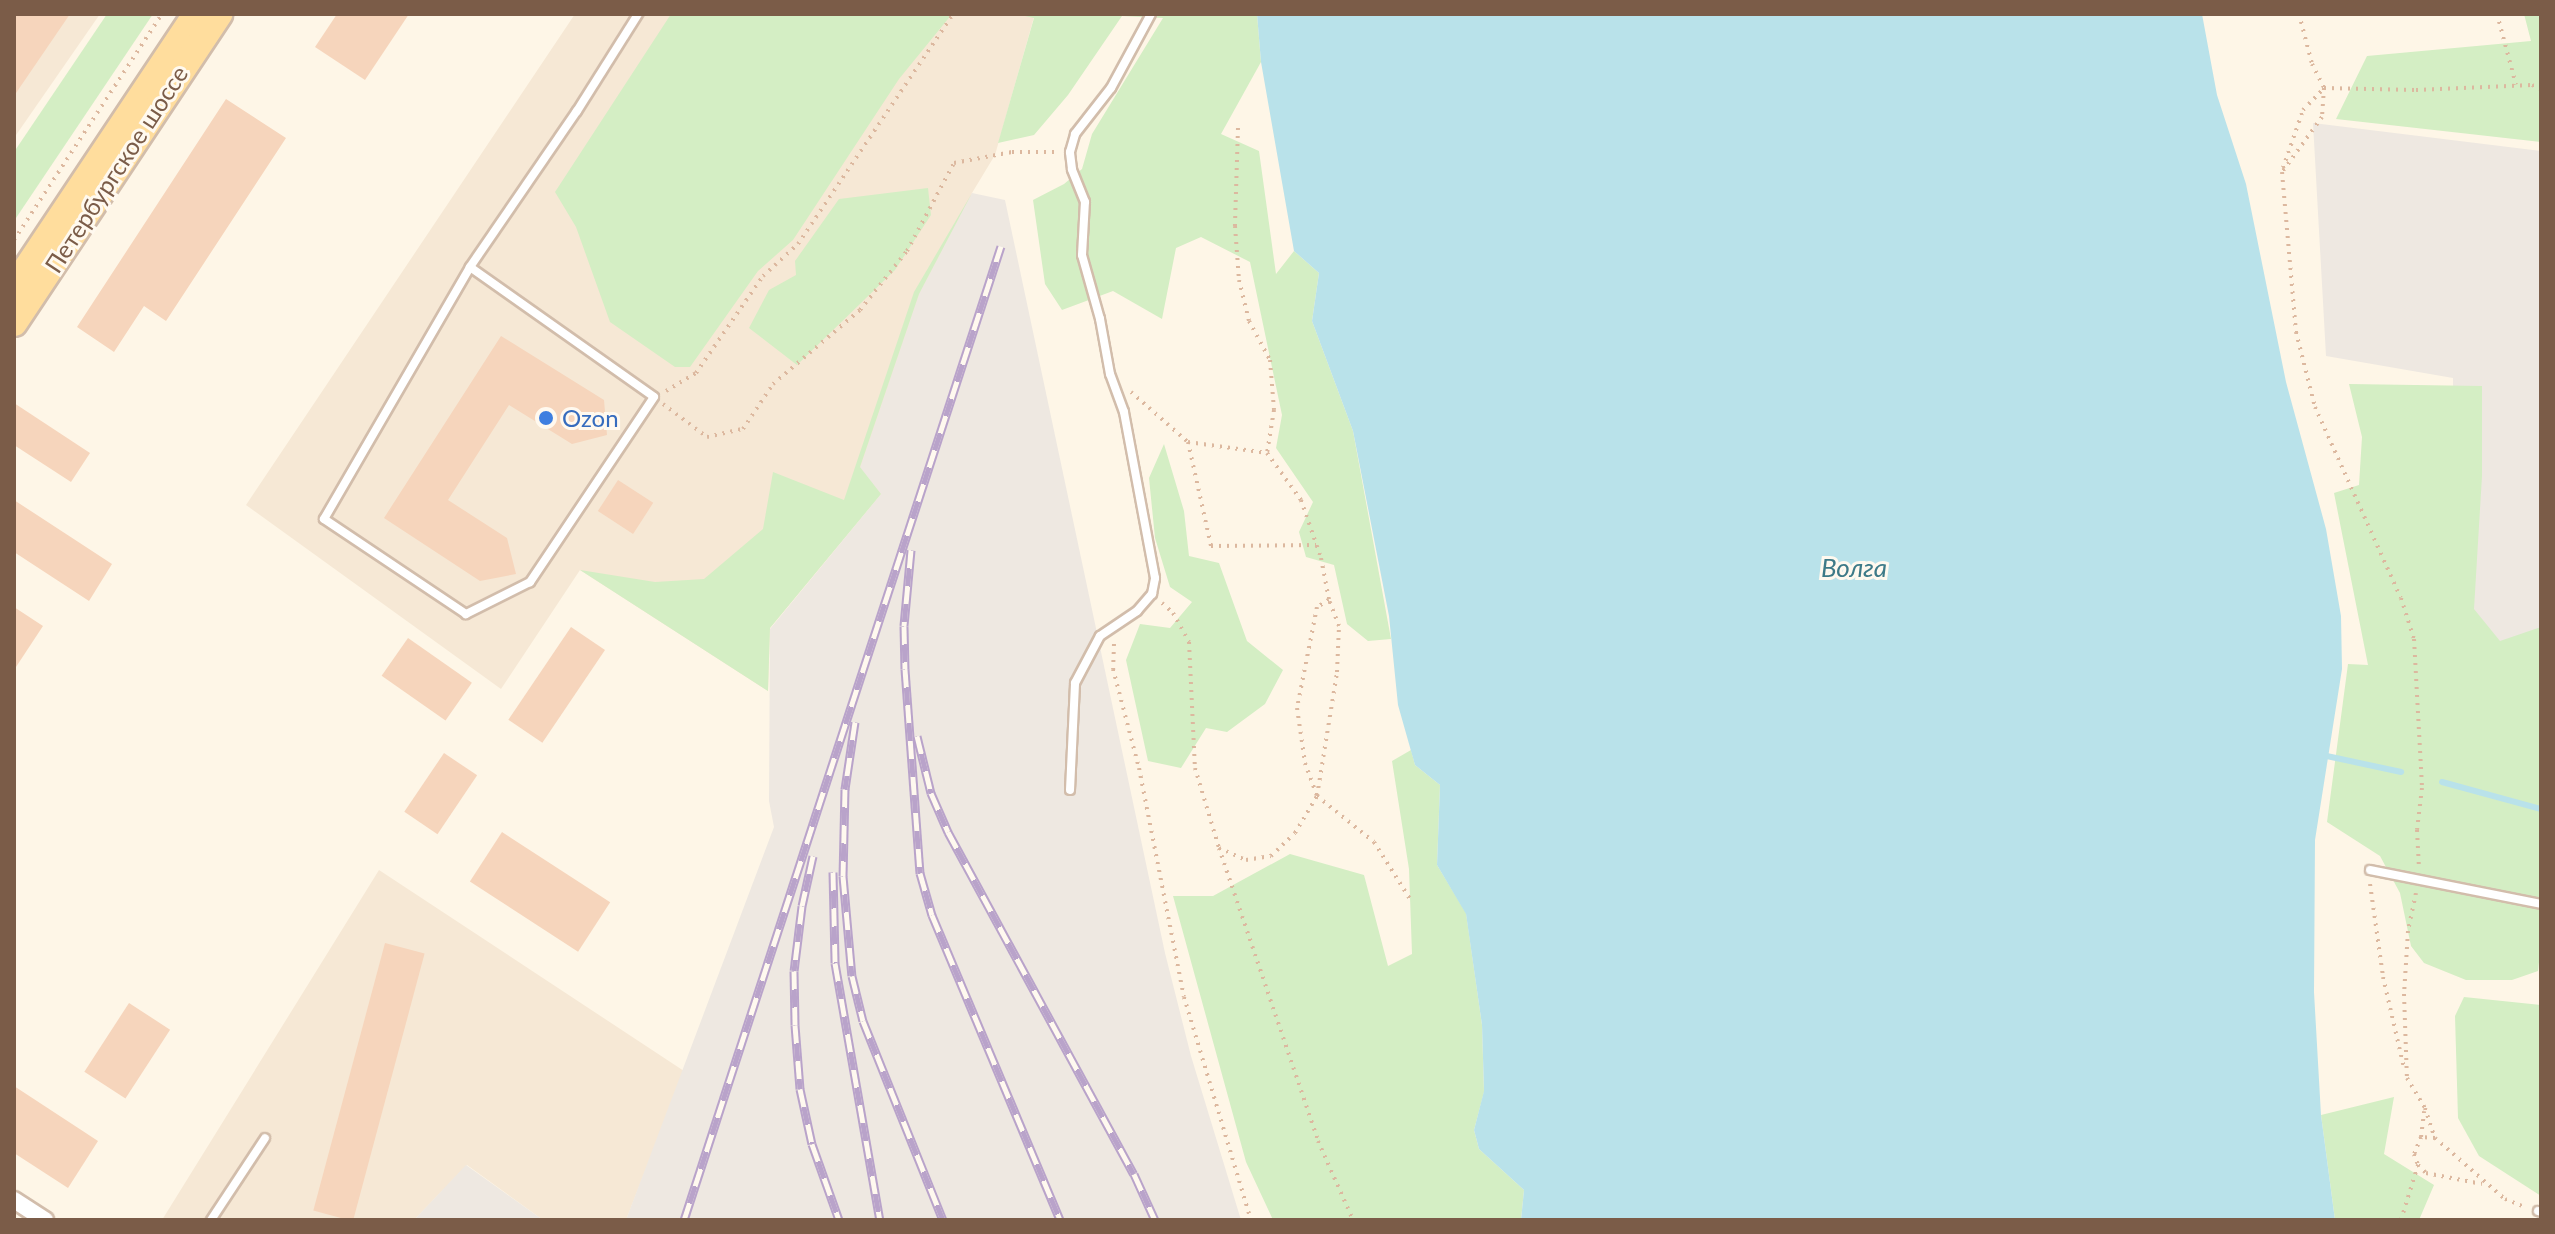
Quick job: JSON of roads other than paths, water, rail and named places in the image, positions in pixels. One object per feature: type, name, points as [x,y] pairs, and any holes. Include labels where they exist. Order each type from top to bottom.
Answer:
[{"type":"main road","name":"Петербургское шоссе","points":[[14,287],[196,14]]},
{"type":"main road","name":"Петербургское шоссе","points":[[14,323],[219,14]]},
{"type":"street","points":[[14,1200],[45,1220]]},
{"type":"lane","points":[[470,267],[654,397],[530,582],[466,614],[324,519],[470,267],[638,14]]},
{"type":"lane","points":[[1070,790],[1075,683],[1100,636],[1137,611],[1152,594],[1155,578],[1124,412],[1110,374],[1100,319],[1082,255],[1085,202],[1072,169],[1070,152],[1075,134],[1111,88],[1151,14]]},
{"type":"lane","points":[[2370,870],[2541,904]]},
{"type":"lane","points":[[211,1220],[265,1138]]},
{"type":"water","name":"Волга","points":[[1257,14],[2202,14],[2217,95],[2246,184],[2286,382],[2326,529],[2341,616],[2342,669],[2315,840],[2314,992],[2321,1115],[2335,1220],[1521,1220],[1524,1190],[1479,1149],[1474,1130],[1484,1091],[1482,1025],[1466,914],[1437,865],[1440,785],[1415,765],[1398,705],[1389,616],[1353,431],[1312,321],[1319,273],[1294,251],[1261,62]]},
{"type":"waterway","points":[[2322,755],[2401,772]]},
{"type":"waterway","points":[[2442,782],[2541,809]]},
{"type":"railway","points":[[684,1220],[1001,246]]},
{"type":"railway","points":[[911,550],[904,626],[905,669],[920,873],[932,915],[1060,1220]]},
{"type":"railway","points":[[855,722],[845,789],[843,876],[852,976],[863,1021],[943,1220]]},
{"type":"railway","points":[[917,736],[931,793],[948,832],[1134,1174],[1155,1220]]},
{"type":"railway","points":[[813,856],[802,906],[794,971],[795,1025],[800,1089],[812,1144],[839,1220]]},
{"type":"railway","points":[[833,872],[835,963],[880,1220]]},
{"type":"place","name":"Ozon","points":[[546,418]]}]
